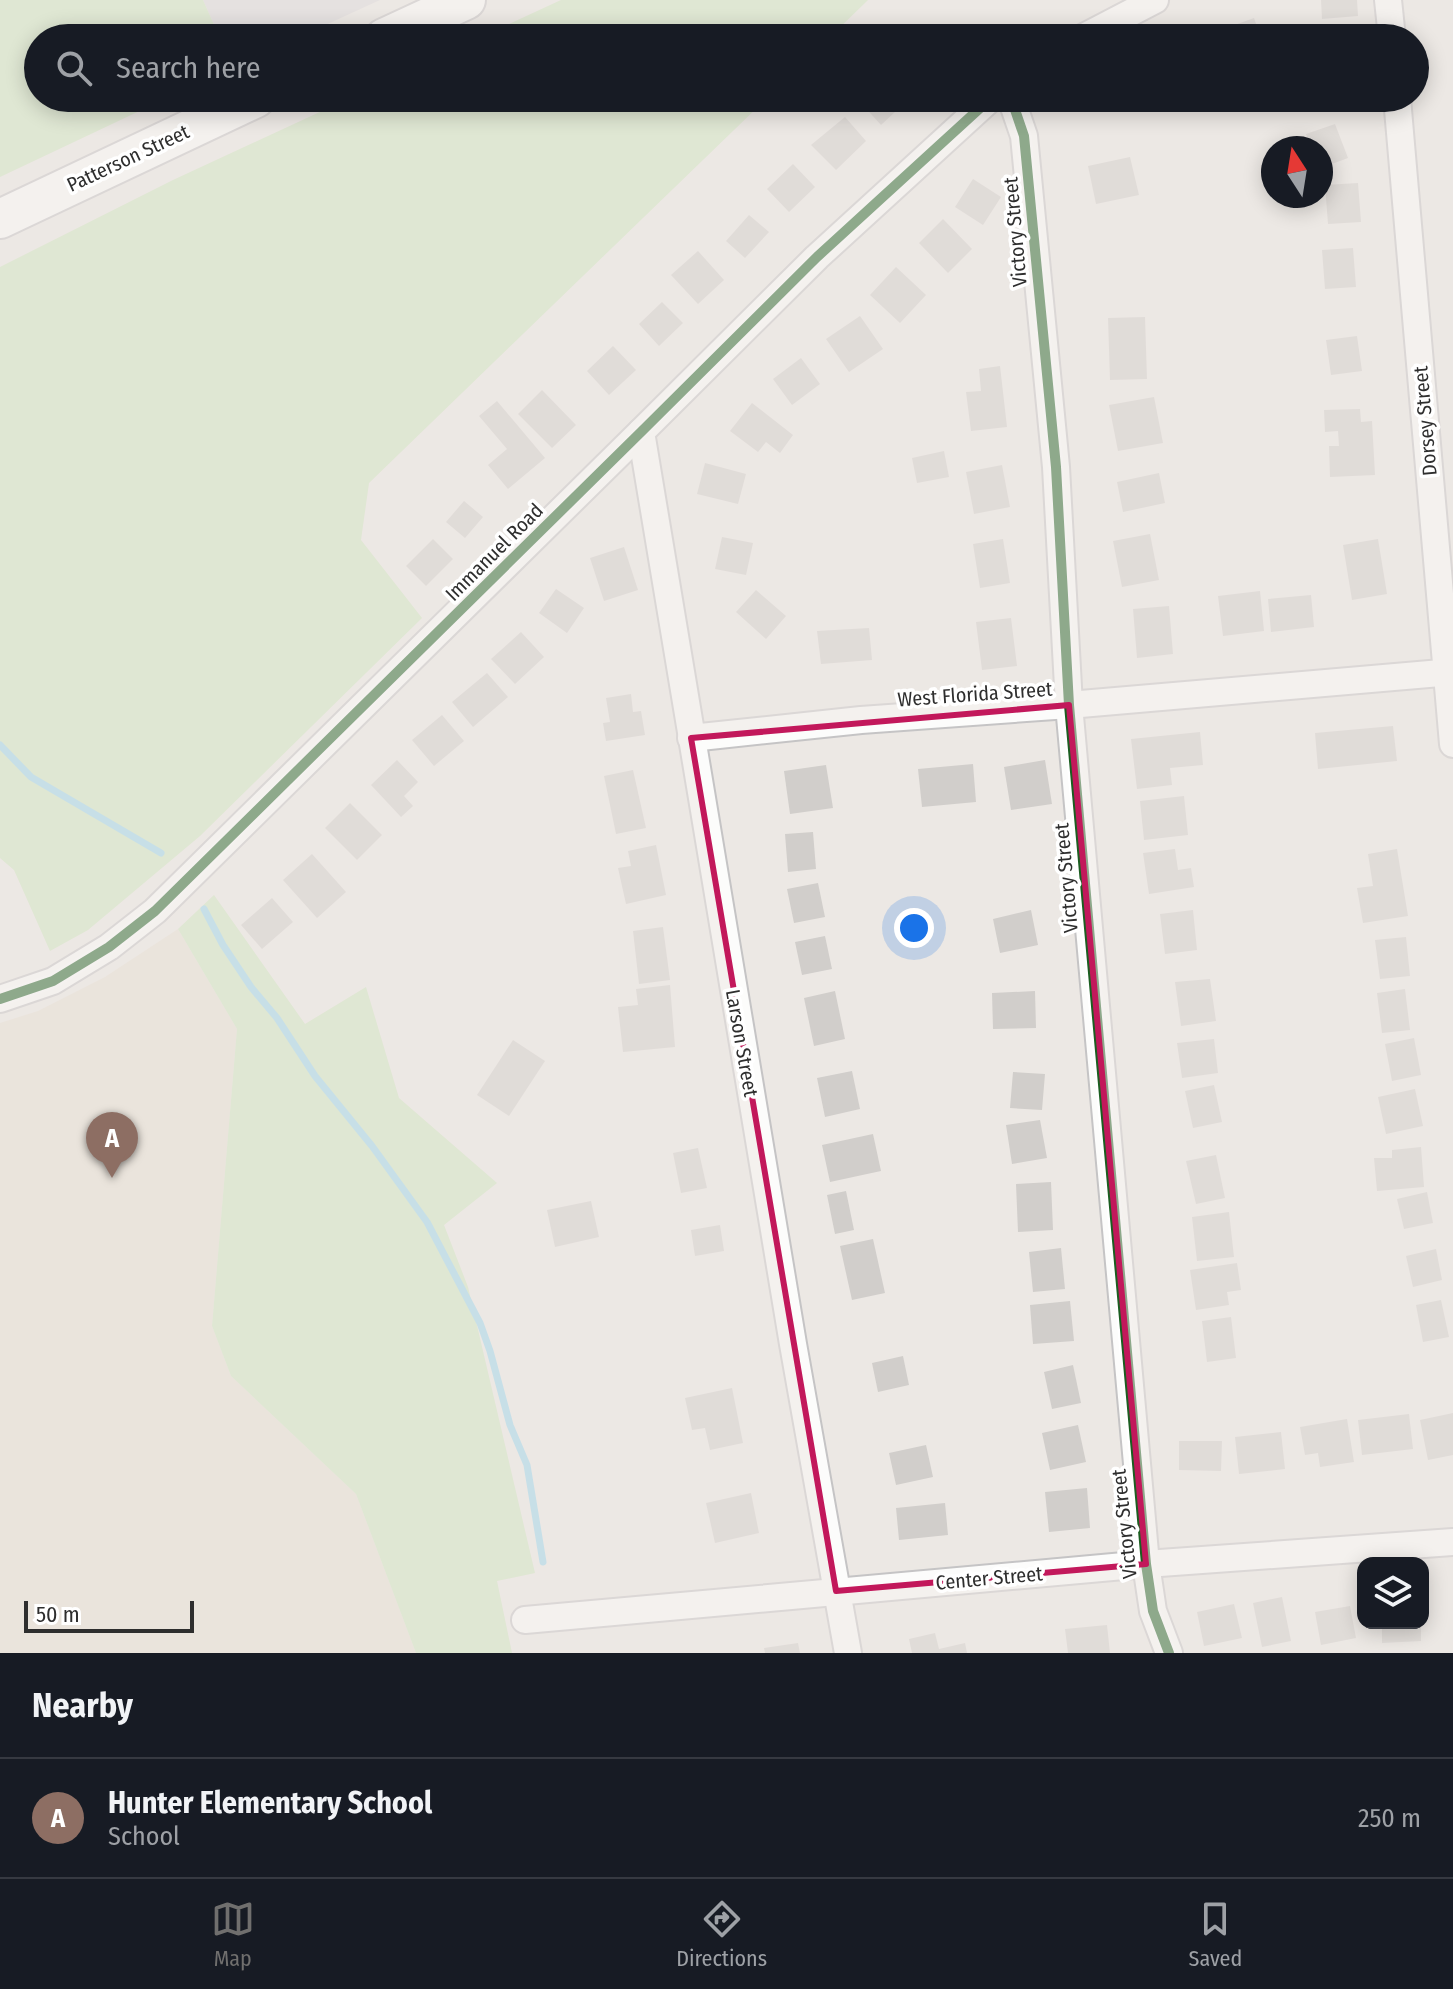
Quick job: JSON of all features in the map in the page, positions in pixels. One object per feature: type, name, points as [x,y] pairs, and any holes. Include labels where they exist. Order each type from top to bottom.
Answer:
[{"type":"main road","points":[[414,24],[466,0]]},
{"type":"main road","name":"Patterson Street","points":[[0,219],[226,112]]},
{"type":"street","points":[[1109,24],[1155,0]]},
{"type":"street","points":[[1388,0],[1391,24]]},
{"type":"street","name":"Immanuel Road","points":[[0,999],[53,981],[109,947],[155,911],[817,257],[976,112]]},
{"type":"street","name":"Victory Street","points":[[1016,112],[1024,136],[1056,467],[1069,705],[1146,1564],[1153,1611],[1169,1653]]},
{"type":"street","name":"Dorsey Street","points":[[1398,112],[1450,673],[1453,744]]},
{"type":"street","name":"Larson Street","points":[[641,432],[848,1653]]},
{"type":"street","name":"West Florida Street","points":[[691,738],[861,720],[1450,673]]},
{"type":"street","name":"Center Street","points":[[525,1620],[1146,1564],[1453,1542]]},
{"type":"highlighted area","points":[[1069,705],[1146,1564],[836,1591],[691,738]]},
{"type":"shaded area","points":[[203,0],[380,0],[328,24],[214,24]]},
{"type":"shaded area","points":[[178,929],[237,1029],[212,1326],[231,1376],[356,1494],[416,1653],[0,1653],[0,1023],[38,1011],[105,977]]},
{"type":"green space","points":[[0,0],[203,0],[214,24],[24,24],[24,112],[137,112],[0,177]]},
{"type":"green space","points":[[561,0],[868,0],[843,24],[509,24]]},
{"type":"green space","points":[[320,112],[753,112],[369,483],[361,540],[422,618],[200,836],[88,930],[50,951],[14,870],[0,858],[0,267],[173,180]]},
{"type":"green space","points":[[214,895],[305,1024],[366,987],[399,1098],[497,1183],[444,1225],[468,1287],[535,1573],[497,1581],[512,1653],[416,1653],[356,1494],[231,1376],[212,1326],[237,1029],[178,929]]},
{"type":"building","points":[[1321,0],[1357,0],[1358,16],[1322,19]]},
{"type":"building","points":[[1254,18],[1256,24],[1237,24]]},
{"type":"building","points":[[869,112],[895,112],[881,125]]},
{"type":"building","points":[[845,117],[866,141],[836,170],[811,145]]},
{"type":"building","points":[[1335,124],[1348,158],[1333,164],[1333,136],[1306,134]]},
{"type":"building","points":[[1130,157],[1139,195],[1096,204],[1088,166]]},
{"type":"building","points":[[793,164],[815,187],[789,212],[767,189]]},
{"type":"building","points":[[973,179],[1001,197],[983,225],[955,207]]},
{"type":"building","points":[[1358,183],[1361,222],[1328,224],[1327,208],[1333,208],[1333,185]]},
{"type":"building","points":[[749,215],[769,232],[745,258],[726,241]]},
{"type":"building","points":[[943,219],[972,249],[948,273],[919,243]]},
{"type":"building","points":[[1353,248],[1356,287],[1325,289],[1322,250]]},
{"type":"building","points":[[698,251],[724,280],[698,304],[671,275]]},
{"type":"building","points":[[896,267],[926,295],[900,323],[870,295]]},
{"type":"building","points":[[662,302],[683,323],[659,346],[639,324]]},
{"type":"building","points":[[860,316],[883,349],[849,372],[826,339]]},
{"type":"building","points":[[1145,317],[1147,379],[1110,380],[1108,318]]},
{"type":"building","points":[[1357,336],[1362,371],[1331,375],[1326,340]]},
{"type":"building","points":[[613,346],[636,370],[609,395],[587,371]]},
{"type":"building","points":[[801,358],[820,384],[792,405],[773,379]]},
{"type":"building","points":[[1000,366],[1007,427],[971,431],[966,392],[981,391],[979,369]]},
{"type":"building","points":[[542,390],[576,425],[552,448],[518,414]]},
{"type":"building","points":[[1154,397],[1163,443],[1118,451],[1109,405]]},
{"type":"building","points":[[497,401],[545,458],[508,489],[488,465],[507,449],[479,416]]},
{"type":"building","points":[[752,403],[793,435],[780,453],[766,442],[758,452],[730,431]]},
{"type":"building","points":[[1360,409],[1361,422],[1372,421],[1375,475],[1330,477],[1329,446],[1339,446],[1338,431],[1325,432],[1324,410]]},
{"type":"building","points":[[944,451],[949,477],[917,483],[912,458]]},
{"type":"building","points":[[705,463],[746,474],[738,504],[697,494]]},
{"type":"building","points":[[1002,465],[1010,507],[974,514],[966,472]]},
{"type":"building","points":[[1159,473],[1165,503],[1123,512],[1117,482]]},
{"type":"building","points":[[464,501],[483,517],[465,538],[446,522]]},
{"type":"building","points":[[1150,534],[1159,580],[1122,587],[1113,541]]},
{"type":"building","points":[[722,537],[753,543],[746,575],[715,569]]},
{"type":"building","points":[[433,539],[453,559],[426,586],[406,566]]},
{"type":"building","points":[[1003,539],[1010,583],[980,588],[973,544]]},
{"type":"building","points":[[1378,539],[1387,594],[1352,600],[1343,545]]},
{"type":"building","points":[[624,547],[638,590],[604,601],[590,558]]},
{"type":"building","points":[[556,589],[584,608],[567,633],[539,613]]},
{"type":"building","points":[[756,590],[786,616],[766,639],[736,612]]},
{"type":"building","points":[[1260,591],[1264,631],[1223,636],[1218,596]]},
{"type":"building","points":[[1311,595],[1314,627],[1271,632],[1268,599]]},
{"type":"building","points":[[1169,606],[1173,654],[1137,658],[1133,609]]},
{"type":"building","points":[[1011,618],[1017,666],[982,670],[976,622]]},
{"type":"building","points":[[869,628],[872,660],[821,664],[817,631]]},
{"type":"building","points":[[521,632],[544,657],[515,684],[491,659]]},
{"type":"building","points":[[487,673],[508,697],[473,727],[452,702]]},
{"type":"building","points":[[631,694],[633,712],[641,711],[645,735],[606,741],[603,723],[610,722],[606,698]]},
{"type":"building","points":[[442,715],[464,741],[434,766],[412,740]]},
{"type":"building","points":[[1393,726],[1397,761],[1318,769],[1315,733]]},
{"type":"building","points":[[1200,732],[1203,765],[1170,768],[1172,785],[1137,789],[1131,739]]},
{"type":"building","points":[[397,760],[418,782],[404,796],[413,806],[401,817],[371,785]]},
{"type":"building","points":[[1045,760],[1052,804],[1011,810],[1004,767]]},
{"type":"building","points":[[973,764],[976,802],[922,807],[918,769]]},
{"type":"building","points":[[826,765],[833,808],[790,814],[784,771]]},
{"type":"building","points":[[633,770],[646,828],[616,834],[604,776]]},
{"type":"building","points":[[1184,796],[1188,835],[1144,840],[1140,801]]},
{"type":"building","points":[[350,803],[382,835],[357,860],[325,828]]},
{"type":"building","points":[[813,832],[816,869],[788,872],[785,834]]},
{"type":"building","points":[[656,845],[666,895],[626,904],[618,868],[631,866],[628,851]]},
{"type":"building","points":[[1175,849],[1178,870],[1191,868],[1194,887],[1149,894],[1143,853]]},
{"type":"building","points":[[1397,849],[1408,916],[1363,923],[1357,888],[1373,886],[1368,854]]},
{"type":"building","points":[[312,854],[346,892],[317,918],[283,880]]},
{"type":"building","points":[[818,883],[825,917],[794,923],[787,889]]},
{"type":"building","points":[[272,898],[293,922],[262,949],[241,925]]},
{"type":"building","points":[[1031,910],[1038,945],[1000,953],[993,919]]},
{"type":"building","points":[[1193,910],[1197,950],[1165,954],[1160,914]]},
{"type":"building","points":[[663,927],[670,980],[639,984],[633,931]]},
{"type":"building","points":[[825,936],[832,969],[802,975],[795,942]]},
{"type":"building","points":[[1406,937],[1410,976],[1380,979],[1375,940]]},
{"type":"building","points":[[1210,979],[1216,1021],[1181,1026],[1175,982]]},
{"type":"building","points":[[670,985],[675,1047],[623,1052],[618,1007],[638,1005],[636,989]]},
{"type":"building","points":[[1405,989],[1410,1030],[1382,1033],[1377,993]]},
{"type":"building","points":[[835,991],[845,1039],[814,1046],[804,998]]},
{"type":"building","points":[[1035,991],[1036,1028],[993,1029],[992,993]]},
{"type":"building","points":[[1414,1038],[1421,1075],[1392,1081],[1385,1044]]},
{"type":"building","points":[[1214,1039],[1218,1073],[1182,1078],[1177,1043]]},
{"type":"building","points":[[513,1040],[545,1061],[509,1116],[477,1095]]},
{"type":"building","points":[[852,1071],[860,1109],[825,1117],[817,1078]]},
{"type":"building","points":[[1013,1072],[1045,1074],[1042,1110],[1010,1108]]},
{"type":"building","points":[[1214,1085],[1222,1122],[1193,1128],[1185,1091]]},
{"type":"building","points":[[1415,1089],[1423,1126],[1386,1134],[1378,1097]]},
{"type":"building","points":[[1040,1120],[1047,1158],[1012,1164],[1006,1125]]},
{"type":"building","points":[[873,1134],[881,1171],[830,1182],[822,1145]]},
{"type":"building","points":[[1421,1147],[1424,1187],[1377,1191],[1374,1158],[1392,1158],[1392,1150]]},
{"type":"building","points":[[698,1148],[707,1188],[681,1193],[673,1153]]},
{"type":"building","points":[[1216,1155],[1225,1198],[1196,1204],[1186,1161]]},
{"type":"building","points":[[1051,1182],[1053,1230],[1018,1232],[1016,1184]]},
{"type":"building","points":[[846,1191],[854,1230],[835,1234],[827,1195]]},
{"type":"building","points":[[1427,1192],[1433,1223],[1404,1229],[1397,1199]]},
{"type":"building","points":[[591,1201],[599,1237],[555,1247],[547,1210]]},
{"type":"building","points":[[1229,1212],[1234,1257],[1197,1261],[1192,1217]]},
{"type":"building","points":[[720,1225],[724,1251],[695,1256],[691,1230]]},
{"type":"building","points":[[873,1239],[885,1293],[852,1300],[840,1246]]},
{"type":"building","points":[[1061,1248],[1065,1289],[1033,1292],[1029,1252]]},
{"type":"building","points":[[1436,1249],[1442,1280],[1413,1287],[1406,1256]]},
{"type":"building","points":[[1237,1263],[1241,1290],[1227,1292],[1229,1305],[1196,1310],[1190,1270]]},
{"type":"building","points":[[1441,1300],[1449,1337],[1423,1342],[1416,1305]]},
{"type":"building","points":[[1070,1301],[1074,1341],[1033,1344],[1030,1305]]},
{"type":"building","points":[[1231,1317],[1236,1358],[1207,1362],[1202,1321]]},
{"type":"building","points":[[903,1356],[909,1385],[878,1392],[872,1363]]},
{"type":"building","points":[[1073,1365],[1081,1403],[1052,1409],[1044,1372]]},
{"type":"building","points":[[732,1388],[743,1443],[710,1450],[705,1428],[692,1430],[685,1398]]},
{"type":"building","points":[[1453,1413],[1453,1455],[1428,1460],[1420,1420]]},
{"type":"building","points":[[1409,1414],[1413,1449],[1362,1455],[1358,1420]]},
{"type":"building","points":[[1347,1419],[1354,1462],[1320,1467],[1318,1453],[1305,1455],[1300,1427]]},
{"type":"building","points":[[1078,1425],[1086,1462],[1050,1470],[1042,1433]]},
{"type":"building","points":[[1281,1432],[1285,1469],[1239,1474],[1235,1437]]},
{"type":"building","points":[[1179,1441],[1222,1441],[1221,1471],[1179,1470]]},
{"type":"building","points":[[926,1445],[933,1477],[896,1485],[889,1453]]},
{"type":"building","points":[[1087,1488],[1090,1528],[1049,1532],[1045,1492]]},
{"type":"building","points":[[751,1493],[759,1533],[715,1543],[706,1503]]},
{"type":"building","points":[[945,1503],[948,1535],[899,1540],[896,1508]]},
{"type":"building","points":[[1282,1597],[1291,1641],[1262,1647],[1253,1603]]},
{"type":"building","points":[[1234,1604],[1242,1638],[1204,1646],[1197,1612]]},
{"type":"building","points":[[1350,1606],[1356,1638],[1321,1645],[1315,1612]]},
{"type":"building","points":[[1107,1625],[1110,1653],[1068,1653],[1065,1629]]},
{"type":"building","points":[[1382,1629],[1421,1629],[1421,1641],[1382,1643]]},
{"type":"building","points":[[935,1633],[939,1649],[965,1643],[967,1653],[912,1653],[909,1639]]},
{"type":"building","points":[[798,1643],[800,1653],[765,1653],[764,1648]]},
{"type":"waterway","points":[[0,745],[31,777],[161,853]]},
{"type":"waterway","points":[[204,909],[251,987],[427,1222],[480,1323],[510,1425],[527,1465],[543,1562]]},
{"type":"cycle path","points":[[0,999],[53,981],[109,947],[155,911],[817,257],[976,112]]},
{"type":"cycle path","points":[[1016,112],[1024,136],[1056,467],[1069,705],[1146,1564],[1153,1611],[1169,1653]]},
{"type":"place","name":"Hunter Elementary School","points":[[112,1178]]}]
